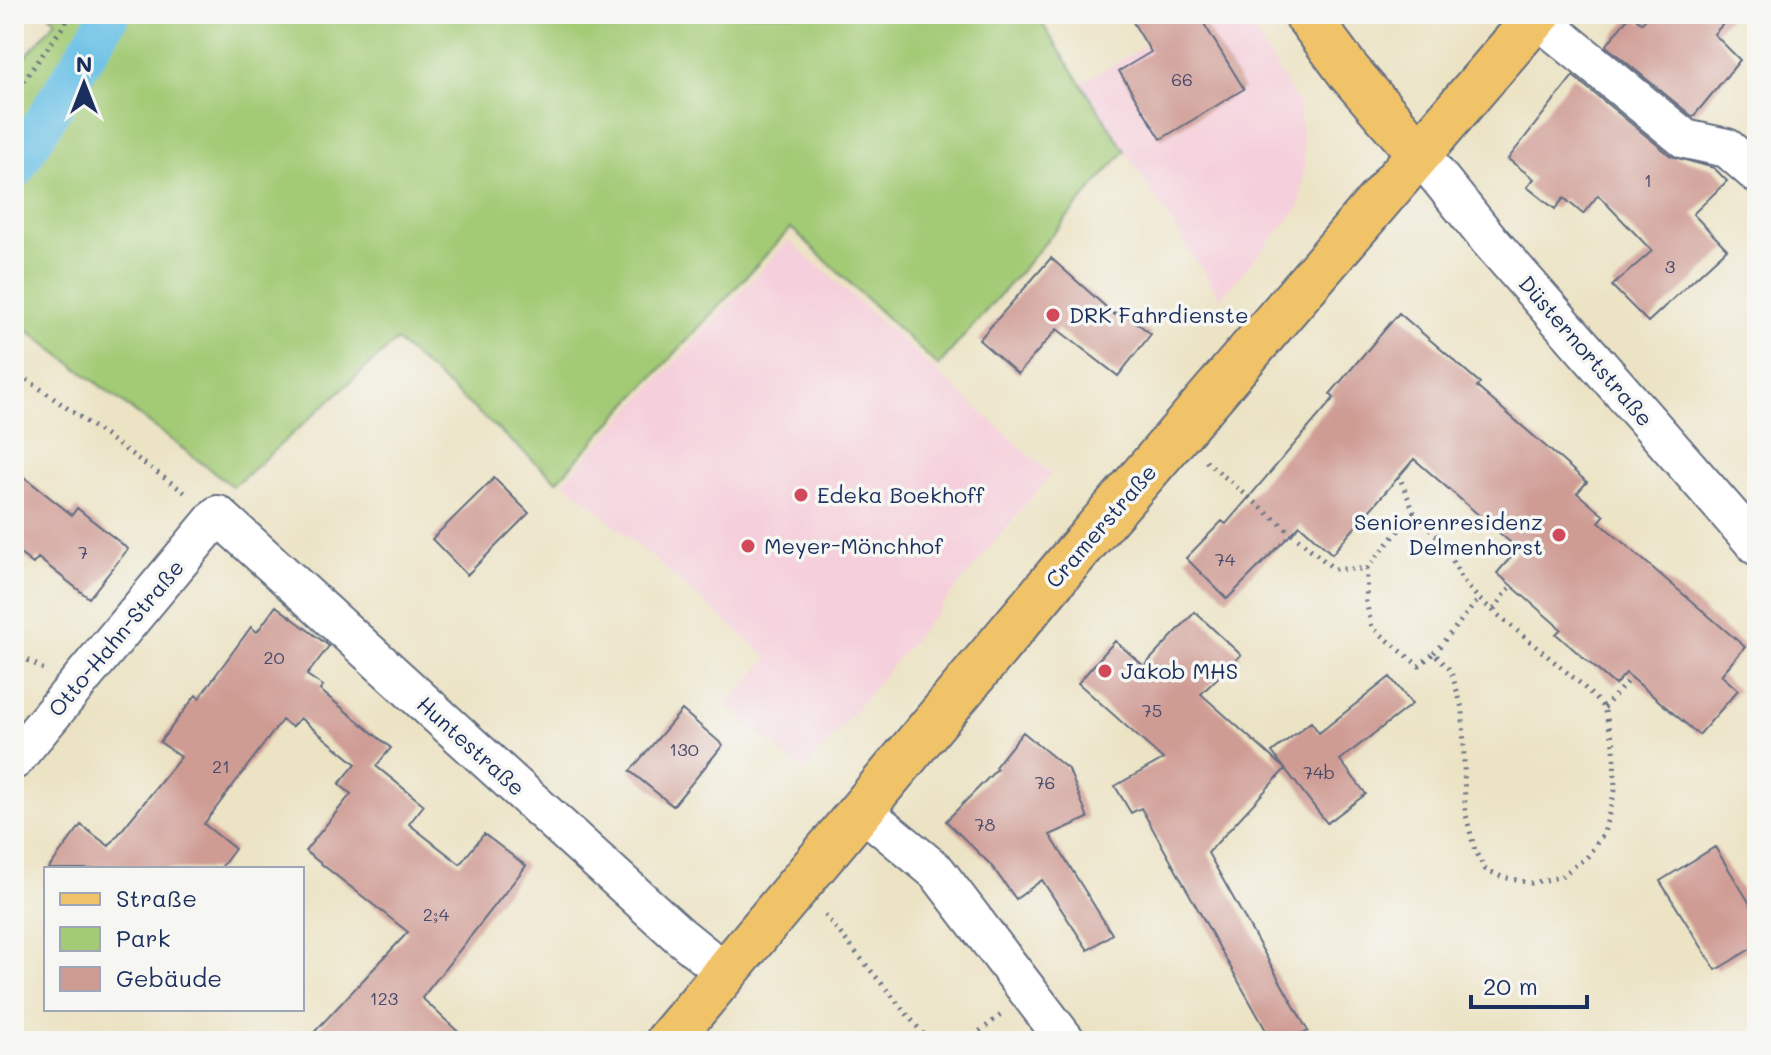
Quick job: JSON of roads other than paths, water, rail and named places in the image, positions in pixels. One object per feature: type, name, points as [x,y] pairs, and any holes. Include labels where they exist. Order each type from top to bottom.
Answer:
[{"type":"main road","points":[[1306,14],[1349,72],[1419,153]]},
{"type":"main road","name":"Cramerstraße","points":[[668,1041],[1066,565],[1537,15]]},
{"type":"street","points":[[1537,15],[1685,139],[1727,148],[1757,174]]},
{"type":"street","name":"Düsternortstraße","points":[[1419,153],[1490,241],[1757,546]]},
{"type":"street","name":"Otto-Hahn-Straße","points":[[14,760],[218,515]]},
{"type":"street","name":"Huntestraße","points":[[218,515],[679,935],[726,973]]},
{"type":"street","points":[[863,811],[937,872],[1066,1041]]},
{"type":"waterway","points":[[14,170],[110,14]]},
{"type":"place","name":"DRK Fahrdienste","points":[[1053,315]]},
{"type":"place","name":"Edeka Boekhoff","points":[[801,495]]},
{"type":"place","name":"Seniorenresidenz Delmenhorst","points":[[1559,535]]},
{"type":"place","name":"Meyer-Mönchhof","points":[[748,546]]},
{"type":"place","name":"Jakob MHS","points":[[1105,671]]}]
